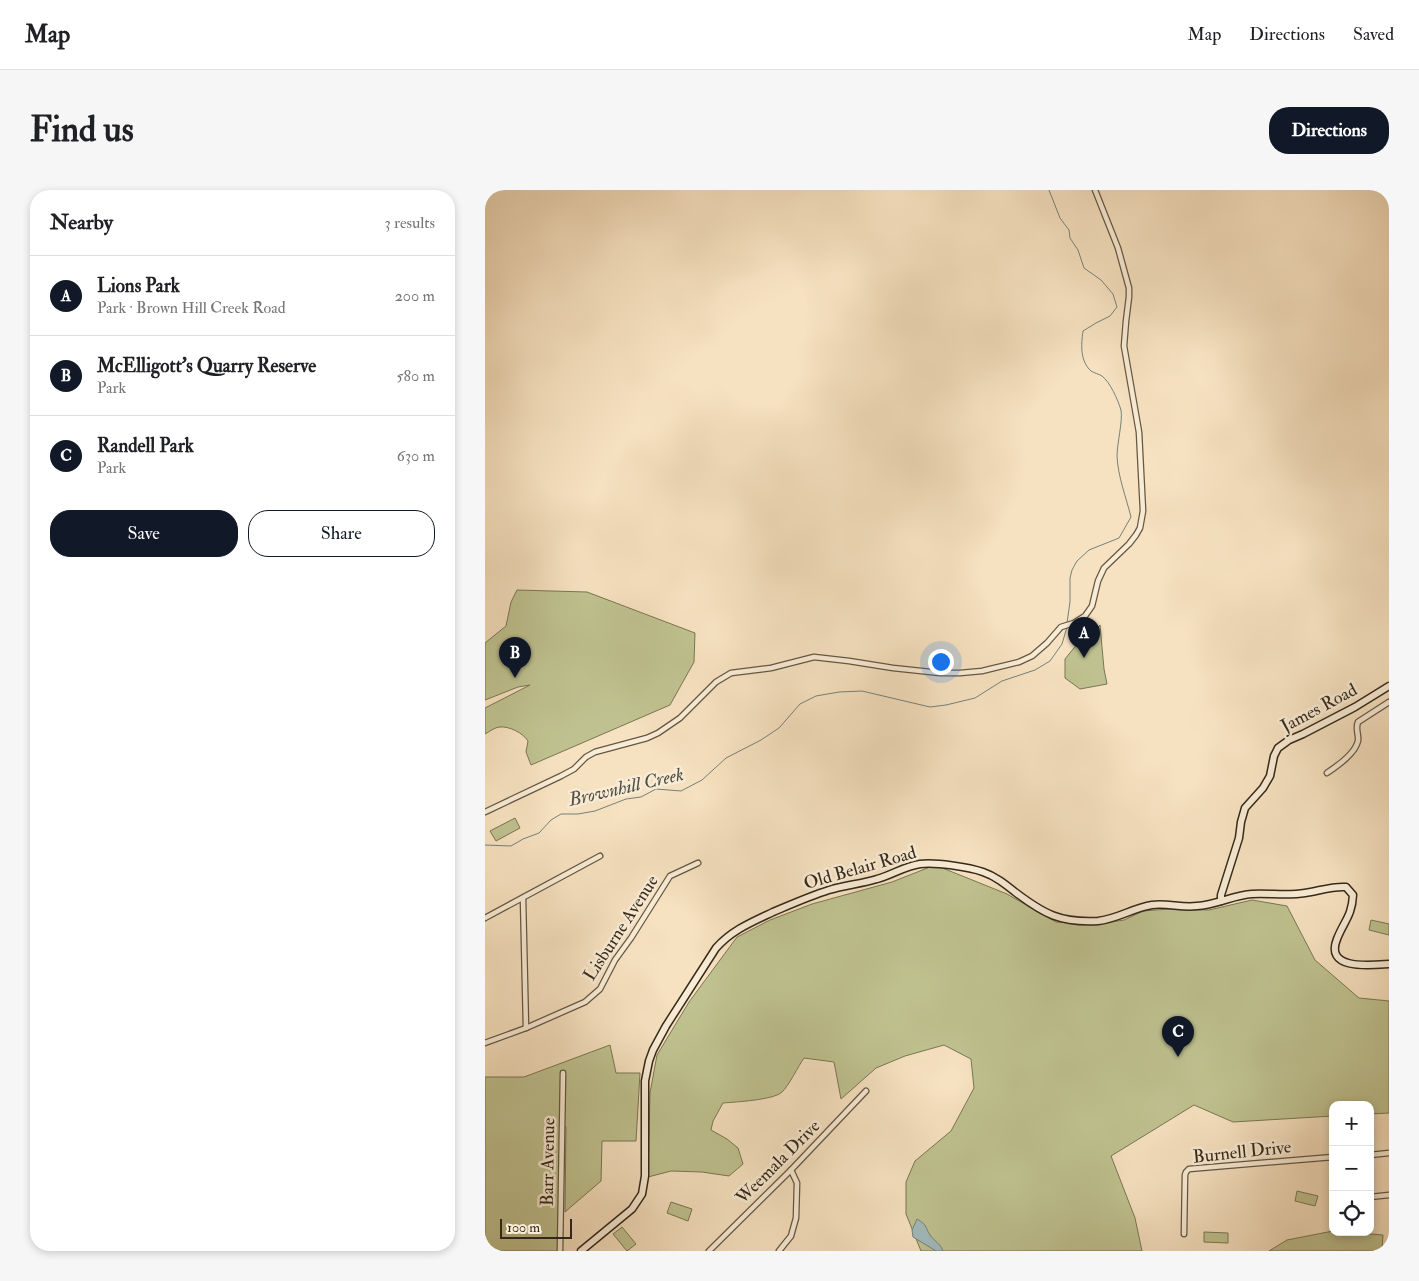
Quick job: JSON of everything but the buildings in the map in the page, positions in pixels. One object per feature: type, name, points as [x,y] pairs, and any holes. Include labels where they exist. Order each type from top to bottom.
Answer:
[{"type":"main road","name":"James Road","points":[[1221,901],[1221,895],[1239,838],[1245,808],[1263,788],[1270,776],[1274,756],[1278,748],[1289,740],[1355,707],[1389,686]]},
{"type":"main road","name":"Old Belair Road","points":[[581,1251],[633,1209],[639,1201],[644,1187],[645,1176],[645,1080],[653,1050],[666,1026],[716,948],[732,932],[798,901],[831,890],[878,879],[909,866],[921,864],[946,865],[982,871],[1003,883],[1045,913],[1076,921],[1109,919],[1151,905],[1163,904],[1195,907],[1251,894],[1304,894],[1336,886],[1346,887],[1353,895],[1352,906],[1336,940],[1338,957],[1346,963],[1362,966],[1389,964]]},
{"type":"street","points":[[485,812],[574,769],[586,756],[647,738],[658,732],[679,718],[722,677],[731,673],[771,668],[814,657],[925,672],[960,673],[982,671],[1019,662],[1032,656],[1047,644],[1061,627],[1074,623],[1085,616],[1092,606],[1098,582],[1104,568],[1136,535],[1142,520],[1143,511],[1139,432],[1125,346],[1129,288],[1119,248],[1095,190]]},
{"type":"street","points":[[1327,773],[1341,763],[1356,746],[1359,740],[1356,729],[1358,722],[1389,702]]},
{"type":"street","points":[[485,918],[600,856]]},
{"type":"street","name":"Lisburne Avenue","points":[[485,1043],[526,1028],[585,1002],[600,989],[615,960],[670,876],[698,863]]},
{"type":"street","points":[[523,898],[526,1028]]},
{"type":"street","name":"Barr Avenue","points":[[560,1251],[563,1073]]},
{"type":"street","name":"Weemala Drive","points":[[709,1251],[791,1170],[866,1091]]},
{"type":"street","points":[[1374,1154],[1389,1153]]},
{"type":"street","name":"Burnell Drive","points":[[1184,1234],[1185,1175],[1189,1169],[1329,1157]]},
{"type":"street","points":[[779,1251],[791,1236],[796,1218],[797,1183],[791,1170]]},
{"type":"street","points":[[1374,1197],[1389,1196]]},
{"type":"green space","points":[[517,590],[587,592],[695,633],[694,662],[670,705],[531,765],[526,752],[528,741],[519,733],[500,727],[485,734],[485,708],[530,685],[518,687],[485,700],[485,643],[506,626],[511,602]]},
{"type":"green space","points":[[1100,625],[1107,684],[1080,689],[1065,678],[1065,659],[1078,643],[1086,628],[1092,633]]},
{"type":"green space","points":[[515,818],[520,828],[496,841],[490,831]]},
{"type":"green space","points":[[935,865],[1007,894],[1056,922],[1092,925],[1124,920],[1143,911],[1169,909],[1209,910],[1252,900],[1287,906],[1315,960],[1359,998],[1389,1001],[1389,1113],[1374,1114],[1374,1101],[1329,1101],[1329,1116],[1233,1122],[1194,1105],[1111,1156],[1135,1218],[1142,1251],[921,1251],[906,1214],[906,1182],[915,1161],[951,1131],[974,1088],[971,1059],[944,1045],[905,1056],[876,1068],[841,1099],[834,1062],[804,1058],[787,1086],[778,1095],[723,1103],[713,1121],[711,1130],[738,1148],[743,1164],[729,1176],[702,1172],[671,1171],[648,1177],[650,1093],[657,1055],[689,1002],[737,937],[770,920],[812,904],[892,882]]},
{"type":"green space","points":[[1371,920],[1389,924],[1389,935],[1369,930]]},
{"type":"green space","points":[[610,1045],[616,1073],[640,1073],[636,1141],[602,1141],[601,1181],[565,1212],[566,1127],[561,1127],[558,1251],[485,1251],[485,1077],[524,1077]]},
{"type":"green space","points":[[1297,1191],[1318,1196],[1315,1206],[1295,1201]]},
{"type":"green space","points":[[671,1202],[692,1209],[688,1221],[667,1213]]},
{"type":"green space","points":[[622,1227],[636,1244],[627,1251],[613,1234]]},
{"type":"green space","points":[[1204,1232],[1228,1233],[1228,1243],[1204,1242]]},
{"type":"green space","points":[[1329,1232],[1329,1236],[1383,1235],[1382,1249],[1380,1251],[1269,1251],[1287,1240]]},
{"type":"water","points":[[917,1219],[924,1225],[943,1251],[936,1251],[913,1237],[912,1230]]},
{"type":"waterway","name":"Brownhill Creek","points":[[1049,190],[1060,218],[1069,230],[1070,238],[1078,250],[1084,268],[1101,280],[1113,294],[1117,307],[1110,316],[1083,331],[1082,347],[1083,358],[1087,367],[1108,382],[1121,410],[1117,456],[1131,517],[1119,538],[1089,550],[1077,561],[1070,578],[1070,602],[1067,623]]},
{"type":"waterway","name":"Brownhill Creek","points":[[485,845],[511,846],[539,833],[551,820],[561,814],[595,811],[626,799],[641,797],[656,789],[681,791],[702,780],[726,758],[761,740],[779,728],[800,704],[816,696],[862,691],[930,707],[975,698],[1002,681],[1035,670],[1050,661],[1062,644],[1067,627]]},
{"type":"place","name":"Lions Park","points":[[1084,658]]},
{"type":"place","name":"McElligott's Quarry Reserve","points":[[515,678]]},
{"type":"place","name":"Randell Park","points":[[1178,1057]]}]
